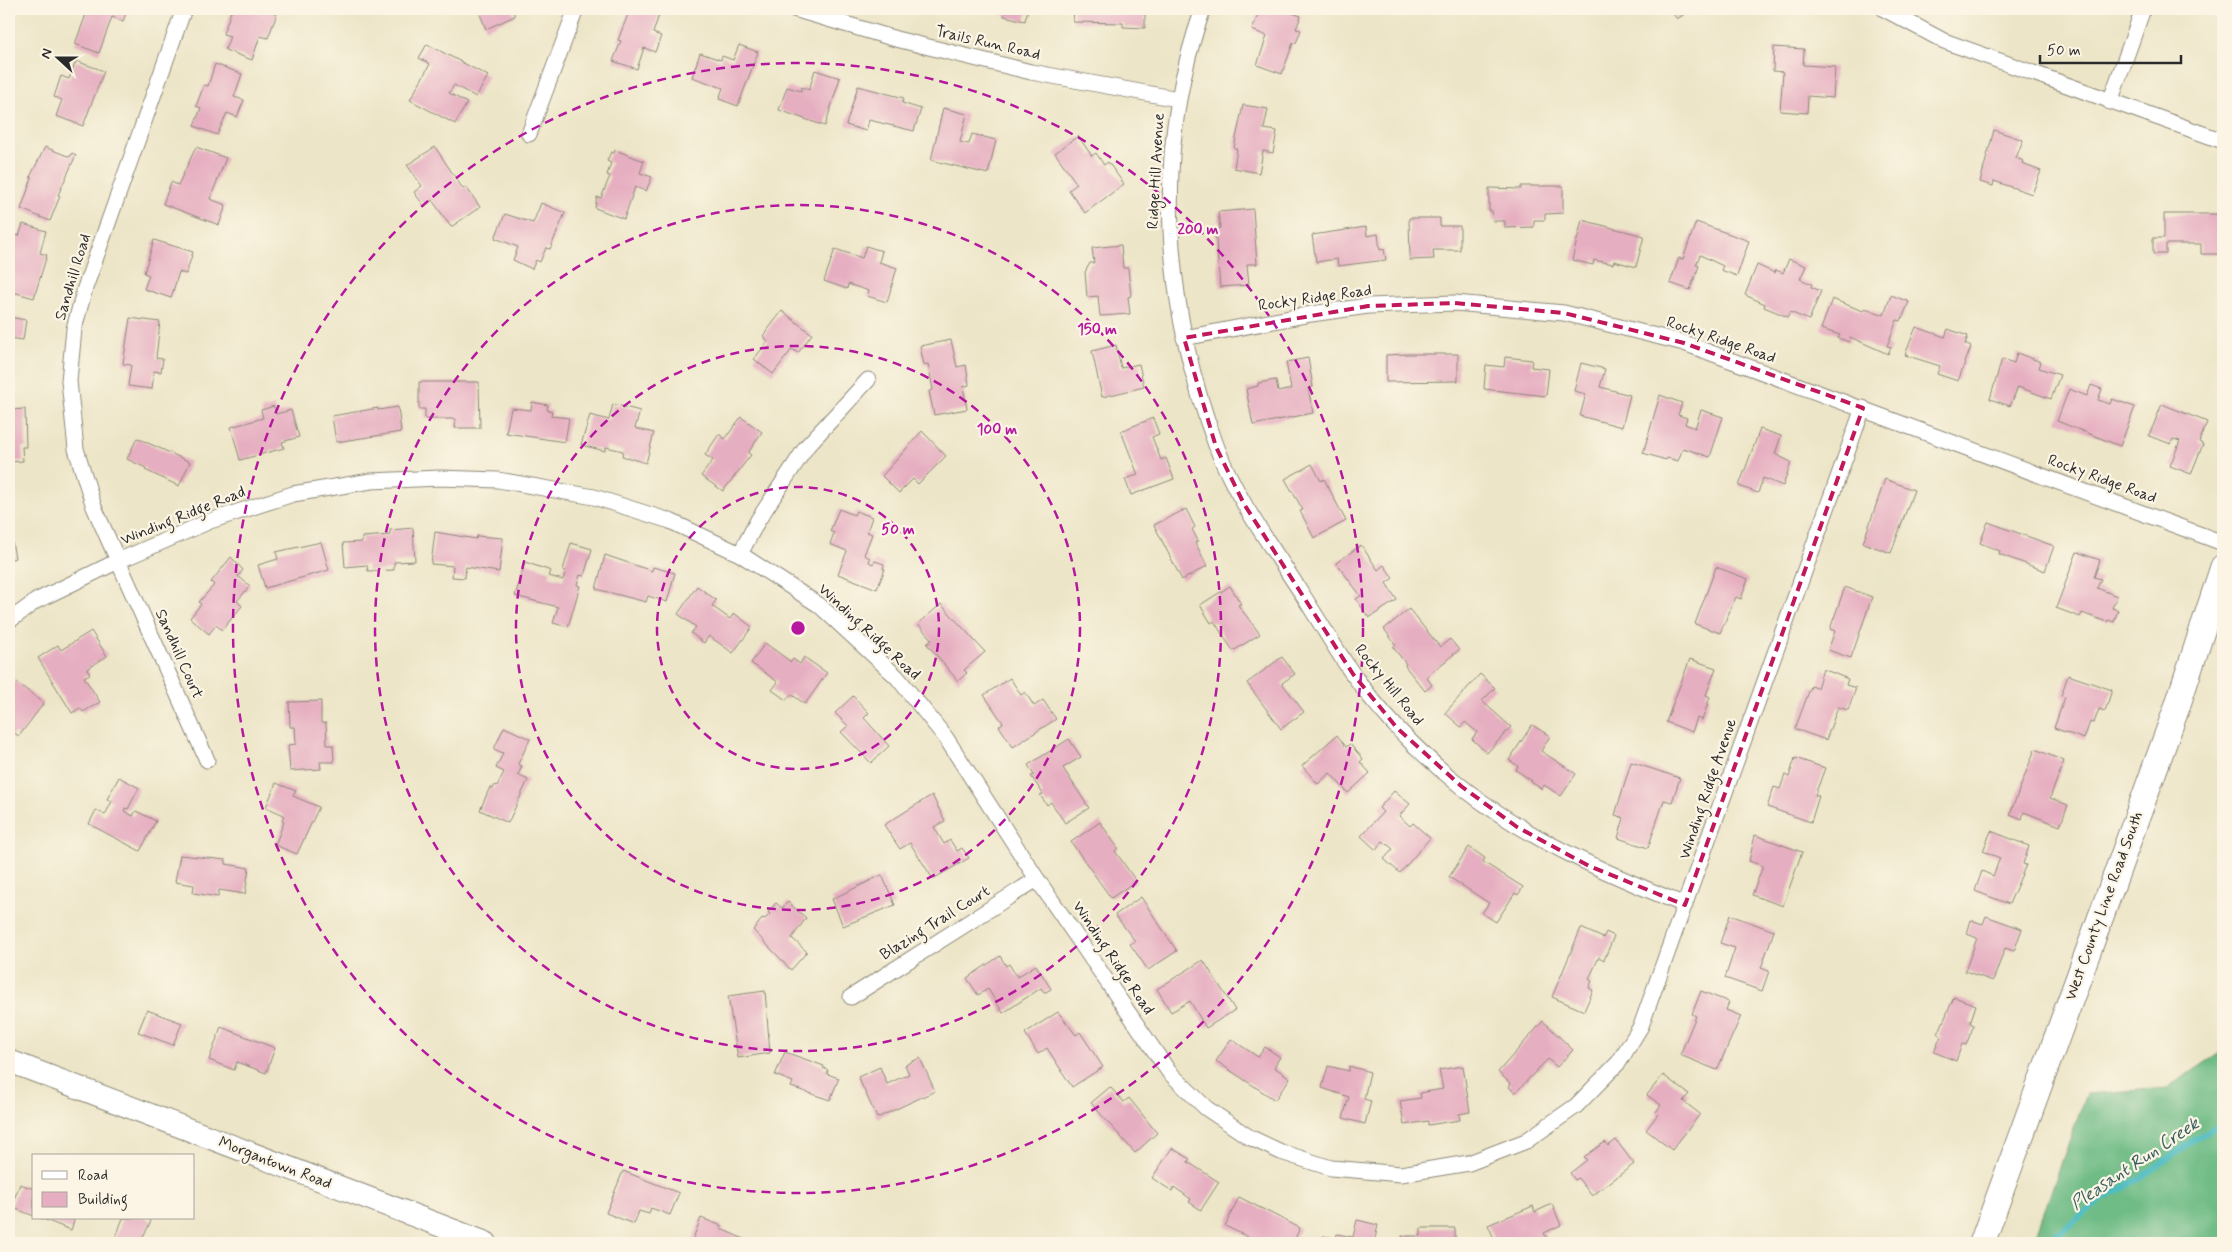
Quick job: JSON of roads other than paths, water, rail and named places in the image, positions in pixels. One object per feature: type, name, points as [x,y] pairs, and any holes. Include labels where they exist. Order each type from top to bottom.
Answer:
[{"type":"main road","name":"West County Line Road South","points":[[1982,1243],[2176,710],[2223,567]]},
{"type":"main road","name":"Morgantown Road","points":[[9,1062],[486,1243]]},
{"type":"street","name":"Sandhill Road","points":[[118,561],[94,507],[76,449],[70,381],[74,329],[85,288],[184,9]]},
{"type":"street","points":[[529,134],[576,9]]},
{"type":"street","name":"Trails Run Road","points":[[794,9],[896,40],[1031,72],[1178,99]]},
{"type":"street","name":"Ridge Hill Avenue","points":[[1184,338],[1170,235],[1169,189],[1178,99],[1189,46],[1203,9]]},
{"type":"street","points":[[1884,9],[1944,41],[2223,141]]},
{"type":"street","points":[[2110,102],[2143,9]]},
{"type":"street","name":"Rocky Ridge Road","points":[[1184,338],[1312,314],[1368,306],[1455,303],[1564,313],[1684,343],[2223,543]]},
{"type":"street","name":"Rocky Hill Road","points":[[1184,338],[1216,447],[1244,504],[1353,674],[1397,728],[1461,786],[1517,827],[1589,866],[1685,905]]},
{"type":"street","points":[[740,554],[758,520],[807,446],[868,380]]},
{"type":"street","name":"Winding Ridge Avenue","points":[[1526,1141],[1576,1106],[1619,1062],[1641,1026],[1863,408]]},
{"type":"street","name":"Winding Ridge Road","points":[[9,621],[36,601],[118,561],[210,521],[294,494],[371,481],[440,478],[498,480],[594,497],[670,521],[740,554],[819,605],[897,677],[946,738],[1037,879],[1169,1072],[1206,1108],[1250,1137],[1281,1152],[1331,1168],[1401,1174],[1468,1163],[1526,1141]]},
{"type":"street","name":"Sandhill Court","points":[[118,561],[207,760]]},
{"type":"street","name":"Blazing Trail Court","points":[[851,997],[1037,879]]},
{"type":"waterway","name":"Pleasant Run Creek","points":[[2036,1243],[2062,1231],[2103,1199],[2143,1176],[2202,1134],[2223,1122]]},
{"type":"waterway","name":"Pleasant Run Creek","points":[[1816,1243],[1834,1241],[1839,1243]]}]
